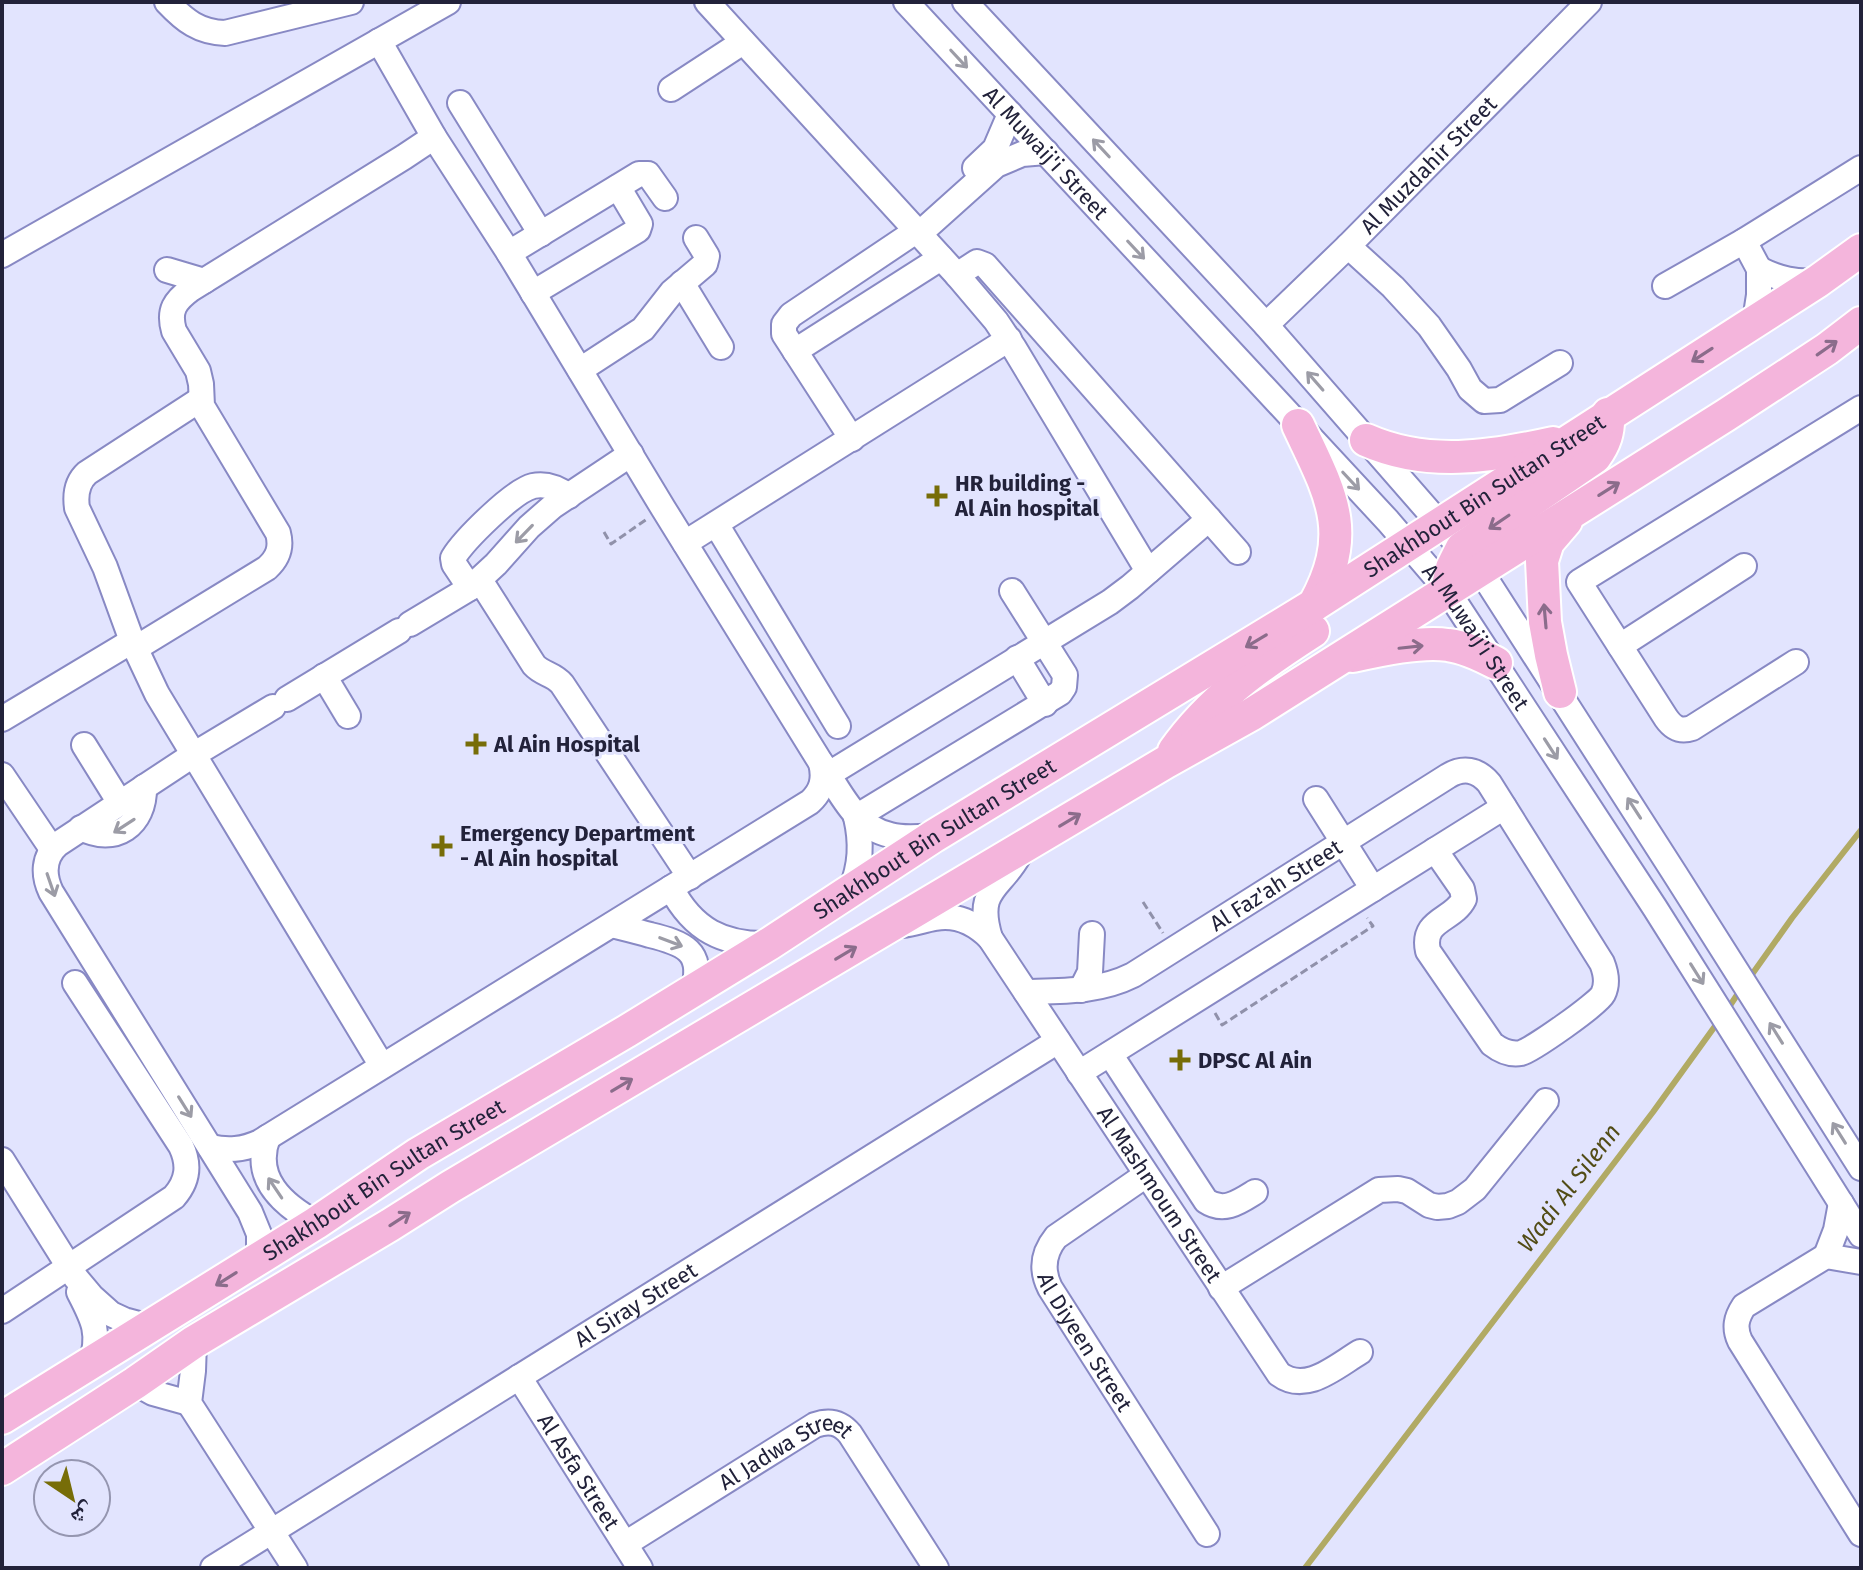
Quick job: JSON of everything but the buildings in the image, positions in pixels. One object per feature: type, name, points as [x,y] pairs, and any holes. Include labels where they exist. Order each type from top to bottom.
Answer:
[{"type":"main road","name":"Shakhbout Bin Sultan Street","points":[[2,1418],[259,1259],[418,1154],[769,944],[934,836],[1314,605],[1416,552],[1440,524],[1818,281],[1861,250]]},
{"type":"main road","points":[[1447,590],[1452,568],[1578,509],[1827,349],[1861,323]]},
{"type":"main road","points":[[1471,559],[1595,457],[1606,438],[1608,414]]},
{"type":"main road","points":[[1298,425],[1325,482],[1336,519],[1330,573],[1314,605]]},
{"type":"main road","points":[[1366,440],[1397,452],[1447,458],[1522,450],[1579,434]]},
{"type":"main road","points":[[1560,692],[1545,622],[1542,561],[1548,542],[1578,509]]},
{"type":"main road","points":[[1166,762],[1200,718],[1243,679],[1416,552]]},
{"type":"main road","name":"Shakhbout Bin Sultan Street","points":[[2,1469],[194,1342],[1166,762],[1252,714],[1447,590]]},
{"type":"main road","points":[[1334,661],[1382,650],[1445,644],[1471,651],[1496,663]]},
{"type":"main road","points":[[450,1187],[438,1184],[436,1175],[439,1170],[584,1074],[627,1031]]},
{"type":"main road","points":[[59,1431],[153,1352],[342,1231],[350,1224],[351,1216],[346,1210],[325,1217]]},
{"type":"main road","points":[[2,1396],[16,1388],[59,1381]]},
{"type":"street","points":[[167,2],[195,26],[214,32],[237,31],[351,2]]},
{"type":"street","points":[[2,255],[448,2]]},
{"type":"street","points":[[707,2],[949,267],[1009,339],[1148,571]]},
{"type":"street","name":"Al Muwaij'i Street","points":[[906,2],[1416,552],[1447,590],[1655,908],[1861,1235]]},
{"type":"street","name":"Al Muwaij'i Street","points":[[965,2],[1266,325],[1471,559],[1560,692],[1861,1168]]},
{"type":"street","name":"Al Muzdahir Street","points":[[1266,325],[1589,2]]},
{"type":"street","points":[[379,41],[434,137],[509,253],[663,508],[856,817],[889,835],[934,836]]},
{"type":"street","points":[[671,89],[743,42]]},
{"type":"street","points":[[460,103],[541,234]]},
{"type":"street","points":[[915,230],[995,149],[1010,114]]},
{"type":"street","points":[[2,719],[267,568],[276,558],[279,552],[278,533],[204,411],[198,371],[174,331],[171,316],[175,303],[204,281],[434,137]]},
{"type":"street","points":[[852,439],[784,334],[784,324],[791,315],[915,230],[996,165],[1022,154],[1046,152]]},
{"type":"street","points":[[1665,286],[1861,168]]},
{"type":"street","points":[[509,253],[643,173],[648,174],[665,198]]},
{"type":"street","points":[[533,293],[638,230],[640,224],[618,187]]},
{"type":"street","points":[[580,370],[643,329],[672,292],[707,261],[696,238]]},
{"type":"street","points":[[1744,241],[1759,269],[1755,321]]},
{"type":"street","points":[[1348,246],[1421,316],[1445,347],[1470,389],[1484,401],[1500,400],[1560,363]]},
{"type":"street","points":[[795,351],[949,267],[977,262],[985,265],[1238,552]]},
{"type":"street","points":[[1759,269],[1782,279],[1818,281]]},
{"type":"street","points":[[167,270],[204,281]]},
{"type":"street","points":[[682,283],[721,347]]},
{"type":"street","points":[[685,543],[1009,339]]},
{"type":"street","points":[[201,399],[87,473],[79,485],[76,500],[79,515],[105,567],[157,694],[382,1066]]},
{"type":"street","points":[[1796,662],[1692,728],[1674,728],[1579,582],[1861,408]]},
{"type":"street","points":[[259,1259],[259,1234],[255,1222],[51,892],[46,878],[48,855],[81,828],[193,755],[475,584],[553,506],[631,454]]},
{"type":"street","points":[[569,496],[551,486],[532,486],[518,493],[462,546],[453,558],[454,564],[475,584],[534,665],[544,673],[554,675],[562,684],[680,882],[687,913],[724,939],[769,944]]},
{"type":"street","points":[[825,768],[1110,602],[1209,519]]},
{"type":"street","points":[[716,524],[838,726]]},
{"type":"street","points":[[1620,646],[1744,566]]},
{"type":"street","points":[[856,817],[1060,693],[1065,675],[1012,591]]},
{"type":"street","points":[[1017,658],[1045,704]]},
{"type":"street","points":[[324,676],[348,716]]},
{"type":"street","points":[[84,745],[120,803]]},
{"type":"street","points":[[210,1147],[240,1149],[268,1137],[810,802],[817,796],[825,768]]},
{"type":"street","name":"Al Faz'ah Street","points":[[1026,992],[1081,990],[1118,982],[1448,776],[1470,770],[1484,777],[1602,963],[1606,987],[1599,1001],[1529,1050],[1513,1054],[1492,1044],[1428,951],[1426,943],[1430,929],[1458,908],[1464,899],[1462,889],[1435,850]]},
{"type":"street","points":[[4,783],[52,849]]},
{"type":"street","points":[[81,828],[101,835],[121,831],[142,808],[144,787]]},
{"type":"street","points":[[1316,799],[1373,889]]},
{"type":"street","points":[[1079,1073],[1504,807]]},
{"type":"street","points":[[851,890],[860,861],[856,817]]},
{"type":"street","points":[[990,938],[985,914],[991,891],[1010,869],[1022,848]]},
{"type":"street","name":"Al Mashmoum Street","points":[[895,924],[951,917],[971,923],[990,938],[1274,1367],[1286,1379],[1311,1381],[1360,1352]]},
{"type":"street","points":[[612,925],[686,947],[697,968],[693,990]]},
{"type":"street","points":[[1081,990],[1092,965],[1092,934]]},
{"type":"street","points":[[1092,965],[1118,982]]},
{"type":"street","points":[[2,1311],[72,1272],[174,1197],[186,1178],[188,1167],[181,1146],[75,983]]},
{"type":"street","name":"Al Siray Street","points":[[213,1568],[1058,1041]]},
{"type":"street","points":[[1110,1054],[1206,1201],[1223,1207],[1255,1192]]},
{"type":"street","points":[[1221,1288],[1379,1190],[1407,1191],[1437,1207],[1458,1202],[1475,1189],[1546,1101]]},
{"type":"street","points":[[268,1137],[263,1159],[267,1177],[277,1194],[288,1206],[325,1217]]},
{"type":"street","points":[[2,1160],[72,1272],[92,1297],[111,1314],[136,1325],[150,1327]]},
{"type":"street","name":"Al Diyeen Street","points":[[1146,1175],[1056,1237],[1044,1258],[1044,1274],[1207,1534]]},
{"type":"street","points":[[1841,1203],[1836,1230],[1826,1256],[1744,1306],[1736,1324],[1740,1341],[1861,1534]]},
{"type":"street","points":[[1826,1256],[1861,1262]]},
{"type":"street","points":[[72,1272],[96,1330],[91,1364]]},
{"type":"street","points":[[194,1342],[189,1403],[295,1568]]},
{"type":"street","name":"Al Asfa Street","points":[[519,1377],[640,1568]]},
{"type":"street","points":[[135,1383],[153,1393],[189,1403]]},
{"type":"street","name":"Al Jadwa Street","points":[[625,1544],[815,1425],[830,1422],[850,1434],[936,1568]]},
{"type":"path","points":[[604,532],[611,544],[663,508]]},
{"type":"waterway","name":"Wadi Al Silenn","points":[[1748,980],[1861,830]]},
{"type":"waterway","name":"Wadi Al Silenn","points":[[1727,1010],[1741,989]]},
{"type":"waterway","name":"Wadi Al Silenn","points":[[1305,1568],[1653,1112],[1718,1022]]},
{"type":"place","name":"HR building - Al Ain hospital","points":[[937,496]]},
{"type":"place","name":"Al Ain Hospital","points":[[476,744]]},
{"type":"place","name":"Emergency Department - Al Ain hospital","points":[[442,846]]},
{"type":"place","name":"DPSC Al Ain","points":[[1180,1060]]}]
